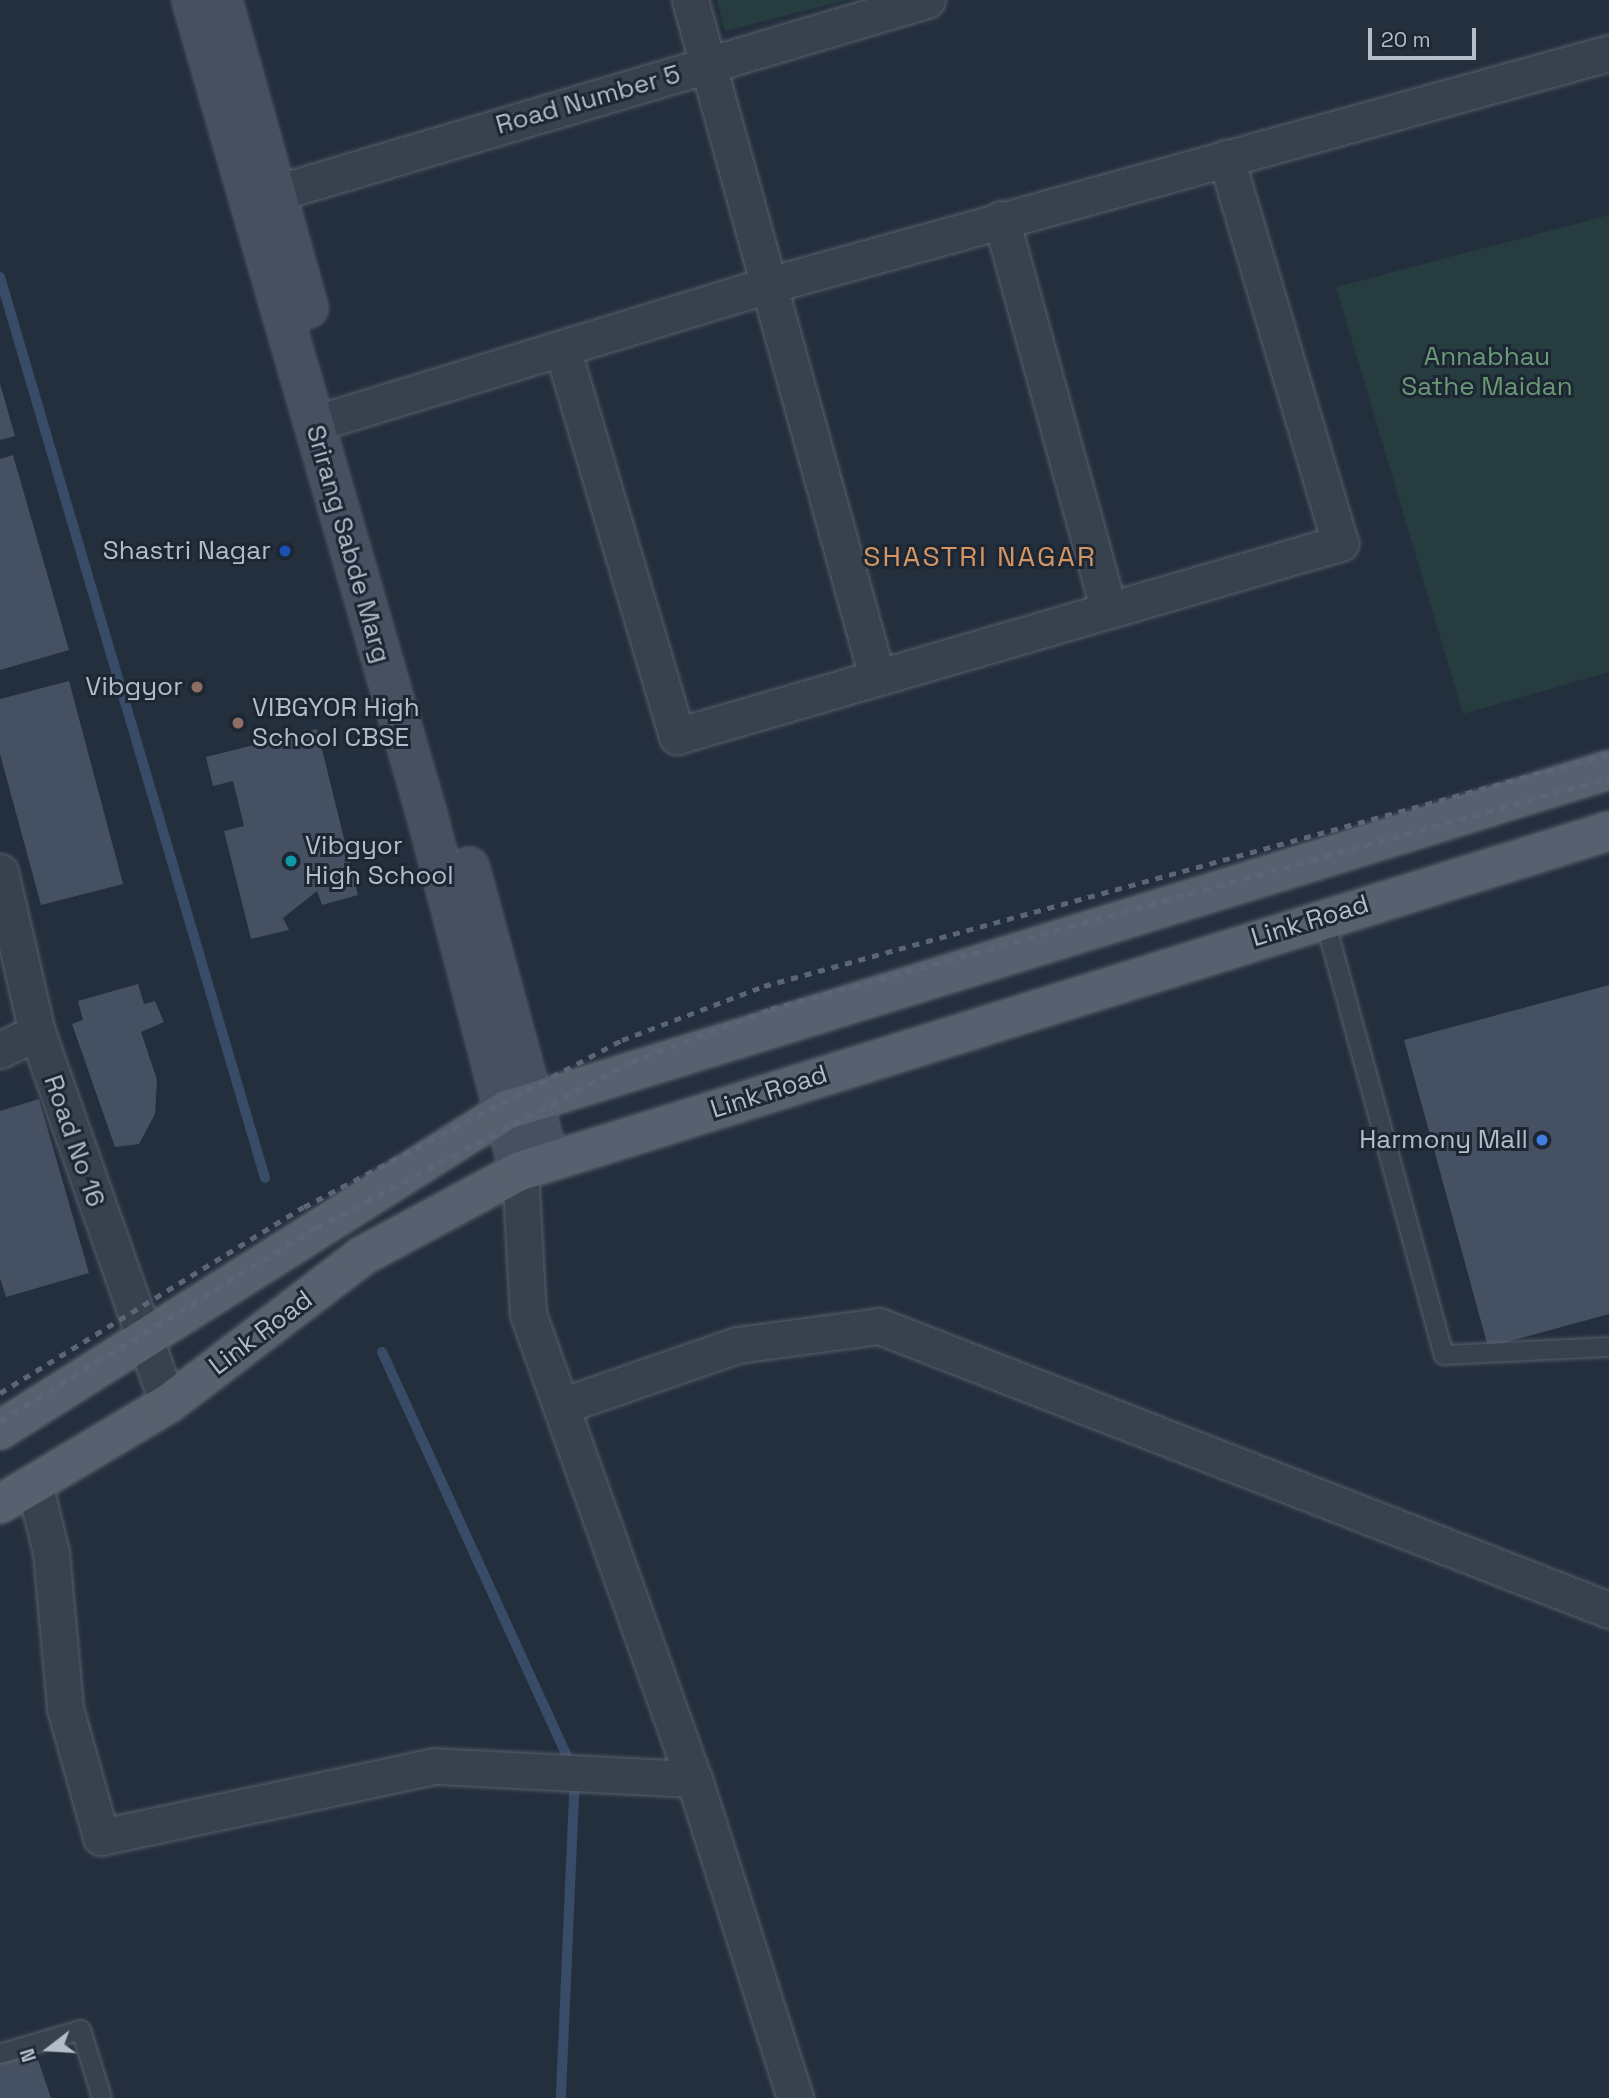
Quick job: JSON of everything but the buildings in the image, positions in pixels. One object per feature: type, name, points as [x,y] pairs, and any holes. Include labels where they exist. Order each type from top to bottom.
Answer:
[{"type":"main road","points":[[0,1430],[521,1106],[1609,770]]},
{"type":"main road","name":"Link Road","points":[[0,1504],[167,1404],[362,1256],[534,1166],[1324,916],[1609,831]]},
{"type":"street","name":"Srirang Sabde Marg","points":[[192,0],[262,197],[461,891],[521,1106],[534,1166]]},
{"type":"street","points":[[222,0],[262,197]]},
{"type":"street","points":[[690,0],[876,673]]},
{"type":"street","name":"Road Number 5","points":[[262,197],[927,0]]},
{"type":"street","points":[[326,421],[768,285],[1609,53]]},
{"type":"street","points":[[562,348],[677,736],[876,673],[1340,543],[1226,157]]},
{"type":"street","points":[[1002,219],[1108,607]]},
{"type":"street","name":"Road No 16","points":[[0,872],[37,1032],[142,1341],[167,1404]]},
{"type":"street","points":[[0,1050],[37,1032]]},
{"type":"street","points":[[534,1166],[528,1314],[564,1405],[694,1779],[795,2098]]},
{"type":"street","points":[[564,1405],[737,1345],[879,1326],[1609,1610]]},
{"type":"street","points":[[34,1483],[51,1553],[65,1708],[101,1837],[435,1766],[694,1779]]},
{"type":"lane","points":[[1324,916],[1444,1355],[1609,1347]]},
{"type":"lane","points":[[0,2054],[81,2030],[102,2098]]},
{"type":"green space","points":[[717,0],[847,0],[725,31]]},
{"type":"green space","name":"Annabhau Sathe Maidan","points":[[1609,215],[1609,672],[1463,714],[1336,287]]},
{"type":"waterway","points":[[0,277],[265,1178]]},
{"type":"waterway","points":[[382,1352],[575,1773],[561,2098]]},
{"type":"railway","points":[[0,1393],[304,1207],[622,1040],[764,986],[1609,754]]},
{"type":"railway","points":[[0,1421],[316,1228],[631,1062],[771,1009],[1609,778]]},
{"type":"place","name":"Shastri Nagar","points":[[285,551]]},
{"type":"place","name":"Vibgyor","points":[[197,687]]},
{"type":"place","name":"VIBGYOR High School CBSE","points":[[238,723]]},
{"type":"place","name":"Vibgyor High School","points":[[291,861]]},
{"type":"place","name":"Harmony Mall","points":[[1542,1140]]},
{"type":"district","name":"SHASTRI NAGAR","points":[[980,556]]}]
